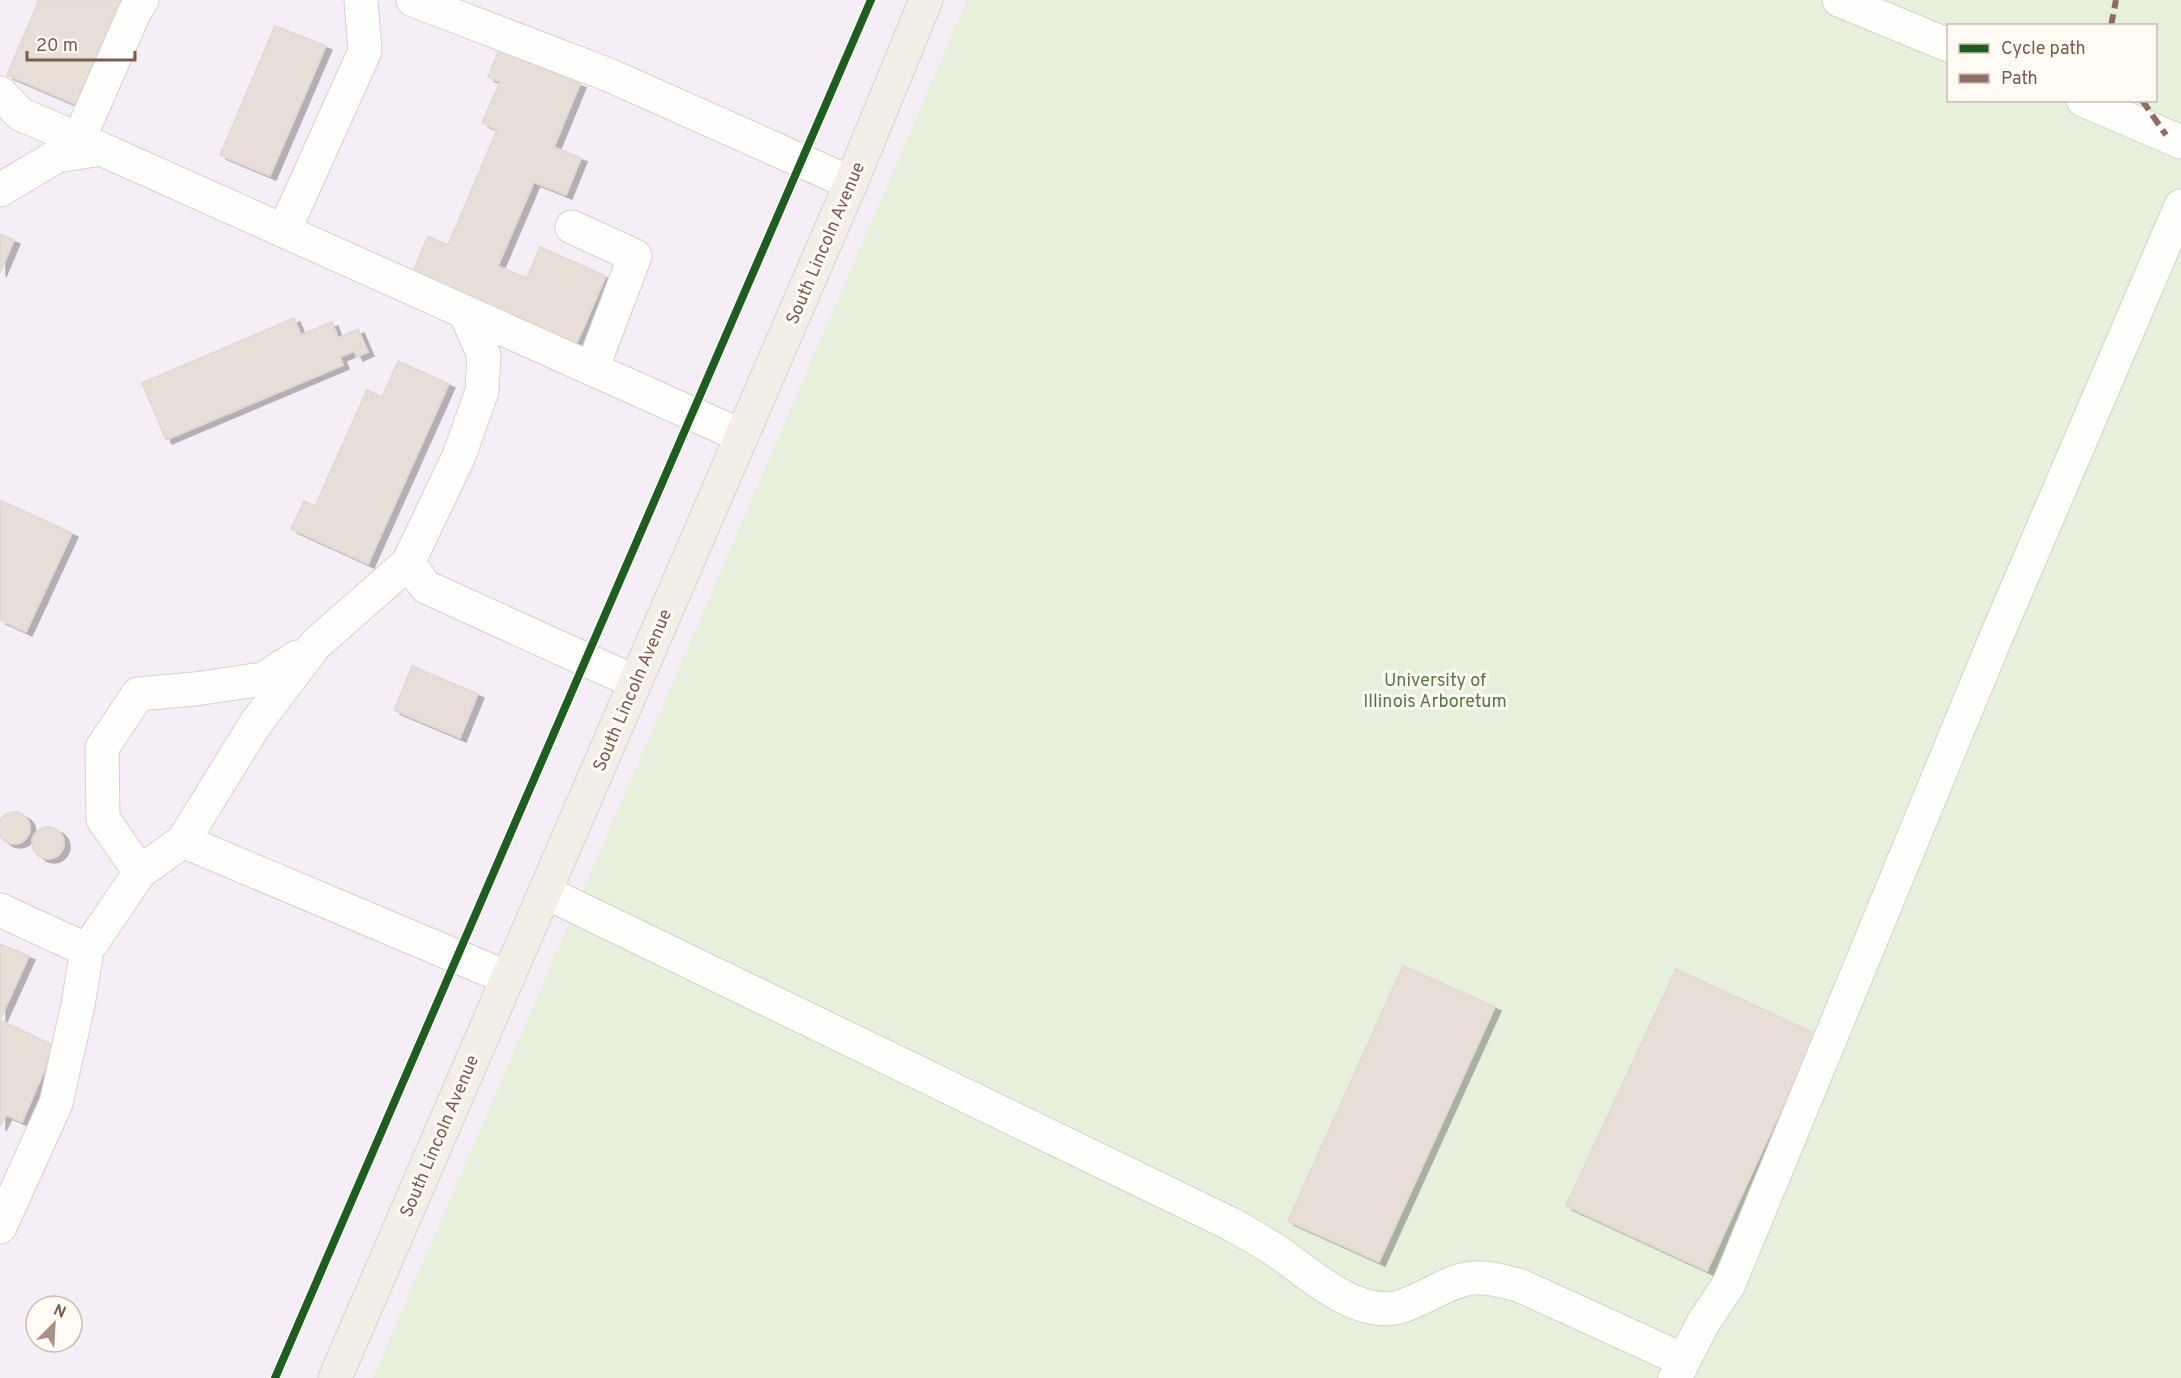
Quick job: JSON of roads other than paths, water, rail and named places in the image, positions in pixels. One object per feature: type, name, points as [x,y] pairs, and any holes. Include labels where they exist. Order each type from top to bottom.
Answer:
[{"type":"main road","name":"South Lincoln Avenue","points":[[334,1378],[851,183],[926,0]]},
{"type":"lane","points":[[90,144],[134,13],[142,0]]},
{"type":"lane","points":[[284,231],[365,51],[361,0]]},
{"type":"lane","points":[[413,0],[609,75],[851,183]]},
{"type":"lane","points":[[1839,0],[1947,45]]},
{"type":"lane","points":[[0,93],[21,114],[742,436]]},
{"type":"lane","points":[[2088,102],[2181,142]]},
{"type":"lane","points":[[0,190],[57,156],[90,144]]},
{"type":"lane","points":[[545,892],[1231,1224],[1275,1250],[1340,1295],[1369,1307],[1394,1308],[1414,1302],[1463,1279],[1495,1279],[1521,1286],[1679,1369],[1703,1323],[1729,1284],[1989,653],[2181,206]]},
{"type":"lane","points":[[572,227],[635,256],[592,369]]},
{"type":"lane","points":[[140,872],[103,819],[102,748],[138,694],[195,689],[263,679],[316,644],[408,563],[459,456],[482,391],[484,355],[465,313]]},
{"type":"lane","points":[[408,563],[426,587],[635,682]]},
{"type":"lane","points":[[0,1224],[56,1103],[78,1005],[87,950],[140,872],[183,841],[256,723],[316,644]]},
{"type":"lane","points":[[183,841],[508,978]]},
{"type":"lane","points":[[0,910],[87,950]]},
{"type":"park label","name":"University of Illinois Arboretum","points":[[1435,690]]}]
